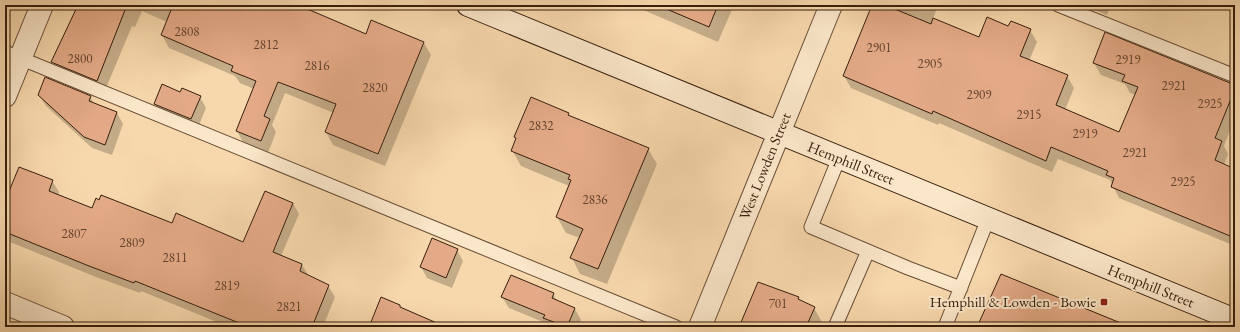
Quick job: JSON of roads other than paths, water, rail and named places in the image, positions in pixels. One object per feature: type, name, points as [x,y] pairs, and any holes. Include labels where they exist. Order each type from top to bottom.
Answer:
[{"type":"main road","points":[[5,96],[13,55],[42,5]]},
{"type":"main road","name":"Hemphill Street","points":[[468,5],[1235,320]]},
{"type":"main road","name":"West Lowden Street","points":[[700,327],[831,5]]},
{"type":"main road","points":[[5,303],[63,327]]},
{"type":"lane","points":[[1058,5],[1235,76]]},
{"type":"lane","points":[[13,55],[676,327]]},
{"type":"lane","points":[[839,158],[811,227],[961,288]]},
{"type":"lane","points":[[945,327],[988,219]]},
{"type":"lane","points":[[835,327],[868,251]]},
{"type":"place","name":"Hemphill & Lowden - Bowie","points":[[1104,302]]}]
